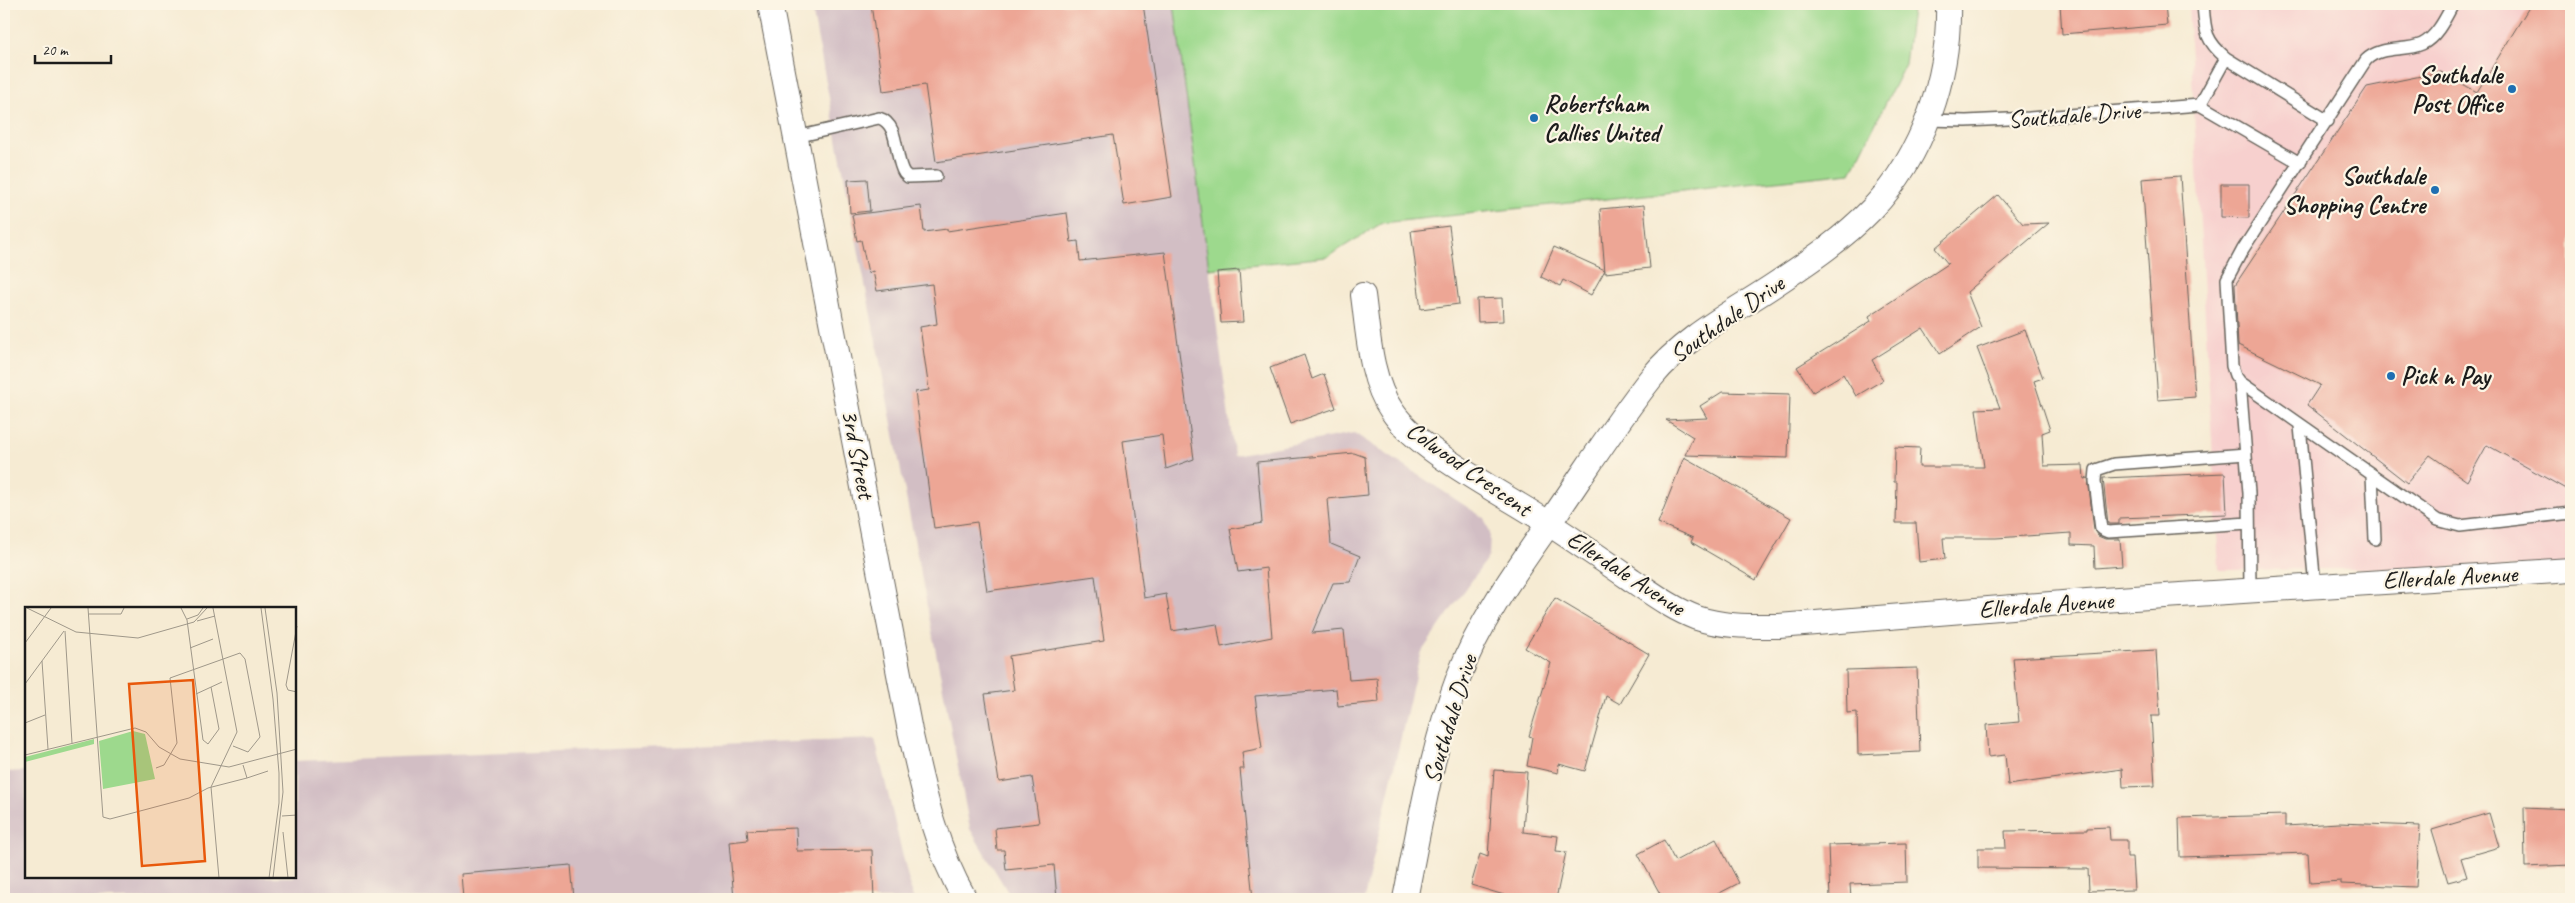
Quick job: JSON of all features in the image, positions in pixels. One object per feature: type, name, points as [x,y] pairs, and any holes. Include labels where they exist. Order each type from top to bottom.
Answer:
[{"type":"street","name":"3rd Street","points":[[770,4],[910,731],[925,800],[940,846],[965,899]]},
{"type":"street","points":[[1928,120],[1944,64],[1948,4]]},
{"type":"street","name":"Southdale Drive","points":[[1405,899],[1440,739],[1459,676],[1471,648],[1498,600],[1549,524],[1663,364],[1687,342],[1797,270],[1850,229],[1888,188],[1911,153],[1928,120]]},
{"type":"street","name":"Colwood Crescent","points":[[1363,295],[1377,375],[1385,400],[1400,422],[1422,442],[1454,464],[1549,524]]},
{"type":"street","name":"Ellerdale Avenue","points":[[1549,524],[1674,608],[1698,619],[1745,626],[1779,626],[2250,590],[2571,570]]},
{"type":"lane","points":[[2203,4],[2208,39],[2226,58],[2328,121]]},
{"type":"lane","points":[[2453,4],[2445,20],[2423,43],[2370,55],[2243,249],[2227,279],[2232,366],[2240,382],[2436,520],[2448,524],[2479,524],[2571,512]]},
{"type":"lane","points":[[2226,58],[2200,105],[2300,163]]},
{"type":"lane","name":"Southdale Drive","points":[[1928,120],[2020,119],[2200,105]]},
{"type":"lane","points":[[796,137],[874,119],[885,120],[891,129],[904,173],[908,177],[936,176]]},
{"type":"lane","points":[[2240,382],[2246,454],[2250,590]]},
{"type":"lane","points":[[2300,426],[2315,586]]},
{"type":"lane","points":[[2246,454],[2114,464],[2096,470],[2095,481],[2101,529],[2108,532],[2249,522]]},
{"type":"lane","points":[[2372,475],[2375,539]]},
{"type":"shaded area","points":[[811,4],[1174,4],[1234,455],[1354,433],[1484,518],[1490,533],[1489,556],[1420,654],[1364,899],[1012,899],[970,829]]},
{"type":"shaded area","name":"Southdale Shopping Centre","points":[[2188,4],[2571,4],[2571,567],[2219,570]]},
{"type":"shaded area","points":[[875,739],[913,899],[4,899],[4,772],[25,771],[25,878],[296,878],[296,761]]},
{"type":"green space","name":"Robertsham Callies United","points":[[1174,4],[1911,4],[1912,10],[1905,64],[1851,173],[1382,223],[1327,257],[1209,269]]},
{"type":"building","points":[[871,4],[1143,4],[1172,197],[1124,205],[1113,135],[936,162],[925,85],[883,91]]},
{"type":"building","points":[[2060,4],[2165,4],[2167,25],[2062,34]]},
{"type":"building","name":"Southdale Shopping Centre","points":[[2531,4],[2571,4],[2571,492],[2487,445],[2467,481],[2430,455],[2407,483],[2307,405],[2320,385],[2238,345],[2235,285],[2367,87],[2441,72],[2477,92]]},
{"type":"building","points":[[2180,176],[2195,397],[2158,400],[2142,179]]},
{"type":"building","points":[[867,179],[870,211],[850,213],[848,180]]},
{"type":"building","points":[[2221,184],[2249,184],[2249,218],[2221,217]]},
{"type":"building","points":[[1998,195],[2023,224],[2049,223],[1967,292],[1981,327],[1940,354],[1923,328],[1872,360],[1883,380],[1856,396],[1843,374],[1813,392],[1797,367],[1871,321],[1869,316],[1948,264],[1935,248]]},
{"type":"building","points":[[1644,205],[1650,268],[1605,273],[1600,209]]},
{"type":"building","points":[[921,206],[924,232],[947,229],[947,231],[1067,213],[1071,242],[1078,241],[1080,261],[1165,252],[1194,459],[1166,469],[1162,435],[1123,441],[1144,598],[1166,594],[1172,631],[1217,624],[1221,647],[1272,637],[1266,568],[1238,572],[1230,529],[1262,523],[1257,462],[1354,453],[1365,457],[1368,495],[1327,499],[1331,544],[1360,556],[1350,582],[1333,583],[1312,633],[1344,630],[1349,680],[1377,678],[1379,702],[1338,706],[1336,689],[1255,696],[1262,748],[1242,752],[1244,769],[1240,769],[1253,899],[1057,899],[1054,865],[1006,870],[1004,850],[997,850],[995,828],[1039,823],[1032,777],[999,782],[985,694],[1014,690],[1009,656],[1104,641],[1095,576],[987,591],[977,522],[934,528],[915,392],[929,390],[920,327],[937,324],[932,284],[877,291],[873,271],[868,273],[861,240],[857,241],[852,215]]},
{"type":"building","points":[[1449,226],[1459,304],[1421,309],[1411,231]]},
{"type":"building","points":[[1554,247],[1605,270],[1591,295],[1563,280],[1560,286],[1541,277]]},
{"type":"building","points":[[1239,270],[1243,322],[1221,323],[1217,272]]},
{"type":"building","points":[[1502,298],[1503,321],[1478,322],[1477,299]]},
{"type":"building","points":[[2025,330],[2043,378],[2034,381],[2050,430],[2042,433],[2044,466],[2083,465],[2084,479],[2088,478],[2094,530],[2098,536],[2105,539],[2120,539],[2122,566],[2095,568],[2094,546],[2071,545],[2071,533],[1996,538],[1943,538],[1945,559],[1919,562],[1916,523],[1896,523],[1897,482],[1894,482],[1895,447],[1920,448],[1919,467],[1984,467],[1976,409],[2000,408],[1977,348]]},
{"type":"building","points":[[1304,355],[1312,379],[1324,374],[1336,408],[1290,424],[1270,368]]},
{"type":"building","points":[[1722,392],[1790,394],[1788,458],[1685,455],[1693,437],[1666,420],[1707,418],[1700,406]]},
{"type":"building","points":[[1684,457],[1791,518],[1756,580],[1691,542],[1693,538],[1658,523]]},
{"type":"building","points":[[2225,473],[2227,514],[2119,518],[2119,524],[2108,524],[2103,478]]},
{"type":"building","points":[[1555,598],[1649,654],[1620,704],[1606,696],[1585,771],[1559,764],[1558,773],[1527,766],[1532,737],[1529,736],[1551,663],[1525,648]]},
{"type":"building","points":[[2156,650],[2160,716],[2151,716],[2155,786],[2123,787],[2122,769],[2008,785],[2005,755],[1988,757],[1986,725],[2019,722],[2013,658]]},
{"type":"building","points":[[1917,668],[1920,752],[1858,755],[1857,712],[1847,713],[1846,670]]},
{"type":"building","points":[[1494,770],[1527,772],[1523,832],[1558,836],[1556,851],[1566,852],[1556,899],[1503,899],[1504,895],[1471,885],[1480,854],[1488,857]]},
{"type":"building","points":[[2524,807],[2571,809],[2571,865],[2525,867]]},
{"type":"building","points":[[2489,813],[2499,847],[2461,858],[2467,877],[2448,882],[2432,830]]},
{"type":"building","points":[[2285,815],[2285,826],[2339,823],[2420,826],[2416,887],[2341,884],[2341,881],[2310,883],[2308,853],[2180,857],[2179,818]]},
{"type":"building","points":[[2109,827],[2110,840],[2127,840],[2127,857],[2132,857],[2134,890],[2089,891],[2088,869],[1978,868],[1978,848],[2006,848],[2005,831],[2087,830],[2087,828]]},
{"type":"building","points":[[796,828],[797,851],[872,850],[874,899],[734,899],[729,842],[748,840],[747,830]]},
{"type":"building","points":[[1716,839],[1739,883],[1708,899],[1663,899],[1638,854],[1664,840],[1675,861]]},
{"type":"building","points":[[1906,843],[1907,882],[1850,884],[1851,899],[1830,899],[1828,845]]},
{"type":"building","points":[[571,865],[574,899],[463,899],[461,874]]},
{"type":"place","name":"Southdale Post Office","points":[[2512,89]]},
{"type":"place","name":"Robertsham Callies United","points":[[1534,118]]},
{"type":"place","name":"Southdale Shopping Centre","points":[[2435,190]]},
{"type":"place","name":"Pick n Pay","points":[[2391,376]]}]
